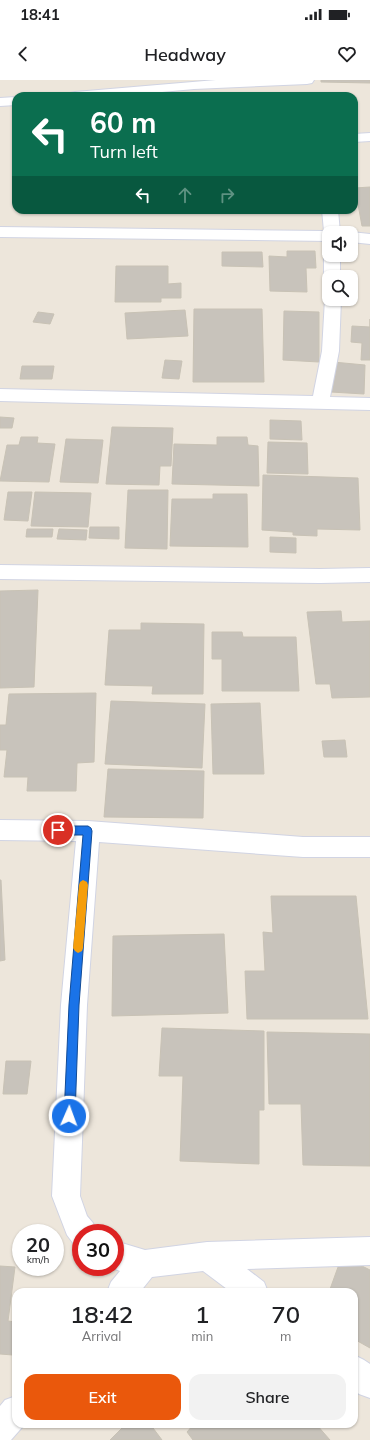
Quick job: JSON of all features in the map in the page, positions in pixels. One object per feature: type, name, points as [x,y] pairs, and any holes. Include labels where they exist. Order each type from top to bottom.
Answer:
[{"type":"street","points":[[118,92],[194,85],[309,84]]},
{"type":"street","points":[[0,102],[12,101]]},
{"type":"street","points":[[358,138],[370,137]]},
{"type":"street","points":[[330,214],[331,226]]},
{"type":"street","points":[[0,232],[322,236]]},
{"type":"street","points":[[358,238],[370,239]]},
{"type":"street","points":[[320,402],[329,366],[333,306]]},
{"type":"street","points":[[0,395],[21,394],[370,404]]},
{"type":"street","points":[[0,572],[320,576],[370,575]]},
{"type":"street","points":[[0,830],[88,831],[303,847],[370,847]]},
{"type":"street","points":[[77,1224],[66,1196],[74,1005],[88,831]]},
{"type":"street","points":[[124,1258],[145,1264],[207,1256],[370,1252]]},
{"type":"street","points":[[207,1256],[249,1288]]},
{"type":"street","points":[[124,1288],[145,1264]]},
{"type":"street","points":[[358,1373],[370,1383]]},
{"type":"street","points":[[0,1429],[12,1416]]},
{"type":"building","points":[[321,80],[370,80],[370,83],[321,82]]},
{"type":"building","points":[[370,187],[370,226],[362,226],[358,204],[358,188]]},
{"type":"building","points":[[287,251],[315,251],[316,268],[306,268],[307,292],[270,291],[269,256],[287,257]]},
{"type":"building","points":[[222,252],[262,252],[263,267],[222,266]]},
{"type":"building","points":[[116,266],[168,266],[168,284],[181,283],[181,298],[161,298],[161,302],[115,302]]},
{"type":"building","points":[[194,309],[262,309],[264,382],[193,382]]},
{"type":"building","points":[[185,310],[188,336],[127,339],[125,313]]},
{"type":"building","points":[[284,311],[319,312],[319,362],[283,360]]},
{"type":"building","points":[[38,312],[54,314],[50,324],[33,322]]},
{"type":"building","points":[[352,326],[370,327],[370,360],[361,360],[362,343],[351,342]]},
{"type":"building","points":[[165,360],[182,361],[179,379],[162,378]]},
{"type":"building","points":[[333,362],[365,365],[364,394],[331,392]]},
{"type":"building","points":[[22,366],[54,366],[52,379],[20,379]]},
{"type":"building","points":[[0,417],[14,418],[12,428],[0,428]]},
{"type":"building","points":[[270,420],[301,421],[302,440],[270,439]]},
{"type":"building","points":[[112,427],[173,428],[171,466],[160,466],[159,485],[106,484]]},
{"type":"building","points":[[21,437],[38,437],[37,443],[55,444],[49,482],[0,481],[7,445],[19,445]]},
{"type":"building","points":[[217,437],[247,437],[248,445],[258,446],[259,486],[172,484],[174,444],[217,445]]},
{"type":"building","points":[[66,439],[103,440],[98,483],[60,482]]},
{"type":"building","points":[[268,442],[307,443],[308,474],[267,473]]},
{"type":"building","points":[[263,475],[358,478],[360,530],[317,529],[317,536],[293,535],[293,532],[262,530]]},
{"type":"building","points":[[128,490],[168,490],[167,549],[125,548]]},
{"type":"building","points":[[8,492],[32,492],[28,521],[4,520]]},
{"type":"building","points":[[35,492],[91,493],[88,527],[31,526]]},
{"type":"building","points":[[213,494],[247,494],[248,547],[170,546],[172,499],[213,499]]},
{"type":"building","points":[[90,527],[119,527],[119,539],[89,538]]},
{"type":"building","points":[[27,529],[53,529],[52,537],[26,537]]},
{"type":"building","points":[[59,529],[87,530],[86,540],[57,539]]},
{"type":"building","points":[[270,537],[296,538],[296,553],[270,552]]},
{"type":"building","points":[[38,590],[34,687],[0,688],[0,591]]},
{"type":"building","points":[[341,611],[342,622],[370,621],[370,697],[332,698],[330,684],[316,684],[307,612]]},
{"type":"building","points":[[141,623],[204,624],[203,694],[152,694],[153,686],[105,685],[109,630],[141,630]]},
{"type":"building","points":[[212,632],[242,632],[243,637],[296,637],[299,691],[222,691],[222,659],[212,659]]},
{"type":"building","points":[[96,693],[94,762],[77,763],[76,791],[27,791],[28,777],[4,777],[7,750],[0,750],[0,725],[6,725],[9,694]]},
{"type":"building","points":[[111,701],[205,704],[202,768],[105,764]]},
{"type":"building","points":[[260,703],[264,774],[213,774],[211,704]]},
{"type":"building","points":[[345,740],[347,757],[324,757],[322,741]]},
{"type":"building","points":[[108,769],[204,771],[203,818],[104,817]]},
{"type":"building","points":[[0,880],[5,960],[0,961]]},
{"type":"building","points":[[271,896],[356,896],[368,1019],[247,1019],[245,971],[265,971],[263,932],[273,933]]},
{"type":"building","points":[[224,934],[228,1013],[112,1016],[113,936]]},
{"type":"building","points":[[162,1028],[264,1031],[264,1110],[259,1110],[259,1164],[180,1161],[183,1076],[159,1076]]},
{"type":"building","points":[[267,1032],[370,1034],[370,1166],[303,1165],[301,1104],[269,1104]]},
{"type":"building","points":[[6,1061],[31,1061],[27,1094],[3,1094]]},
{"type":"building","points":[[342,1256],[370,1270],[370,1348],[358,1341],[358,1288],[330,1288]]},
{"type":"building","points":[[0,1266],[12,1267],[12,1276],[14,1276],[8,1321],[12,1322],[12,1355],[0,1354]]},
{"type":"building","points":[[122,1428],[153,1428],[162,1440],[110,1440]]},
{"type":"building","points":[[190,1428],[320,1428],[330,1440],[193,1440],[187,1432]]},
{"type":"slow traffic","points":[[78,948],[83,885]]},
{"type":"route","points":[[58,830],[88,831],[74,1005],[69,1116]]}]
